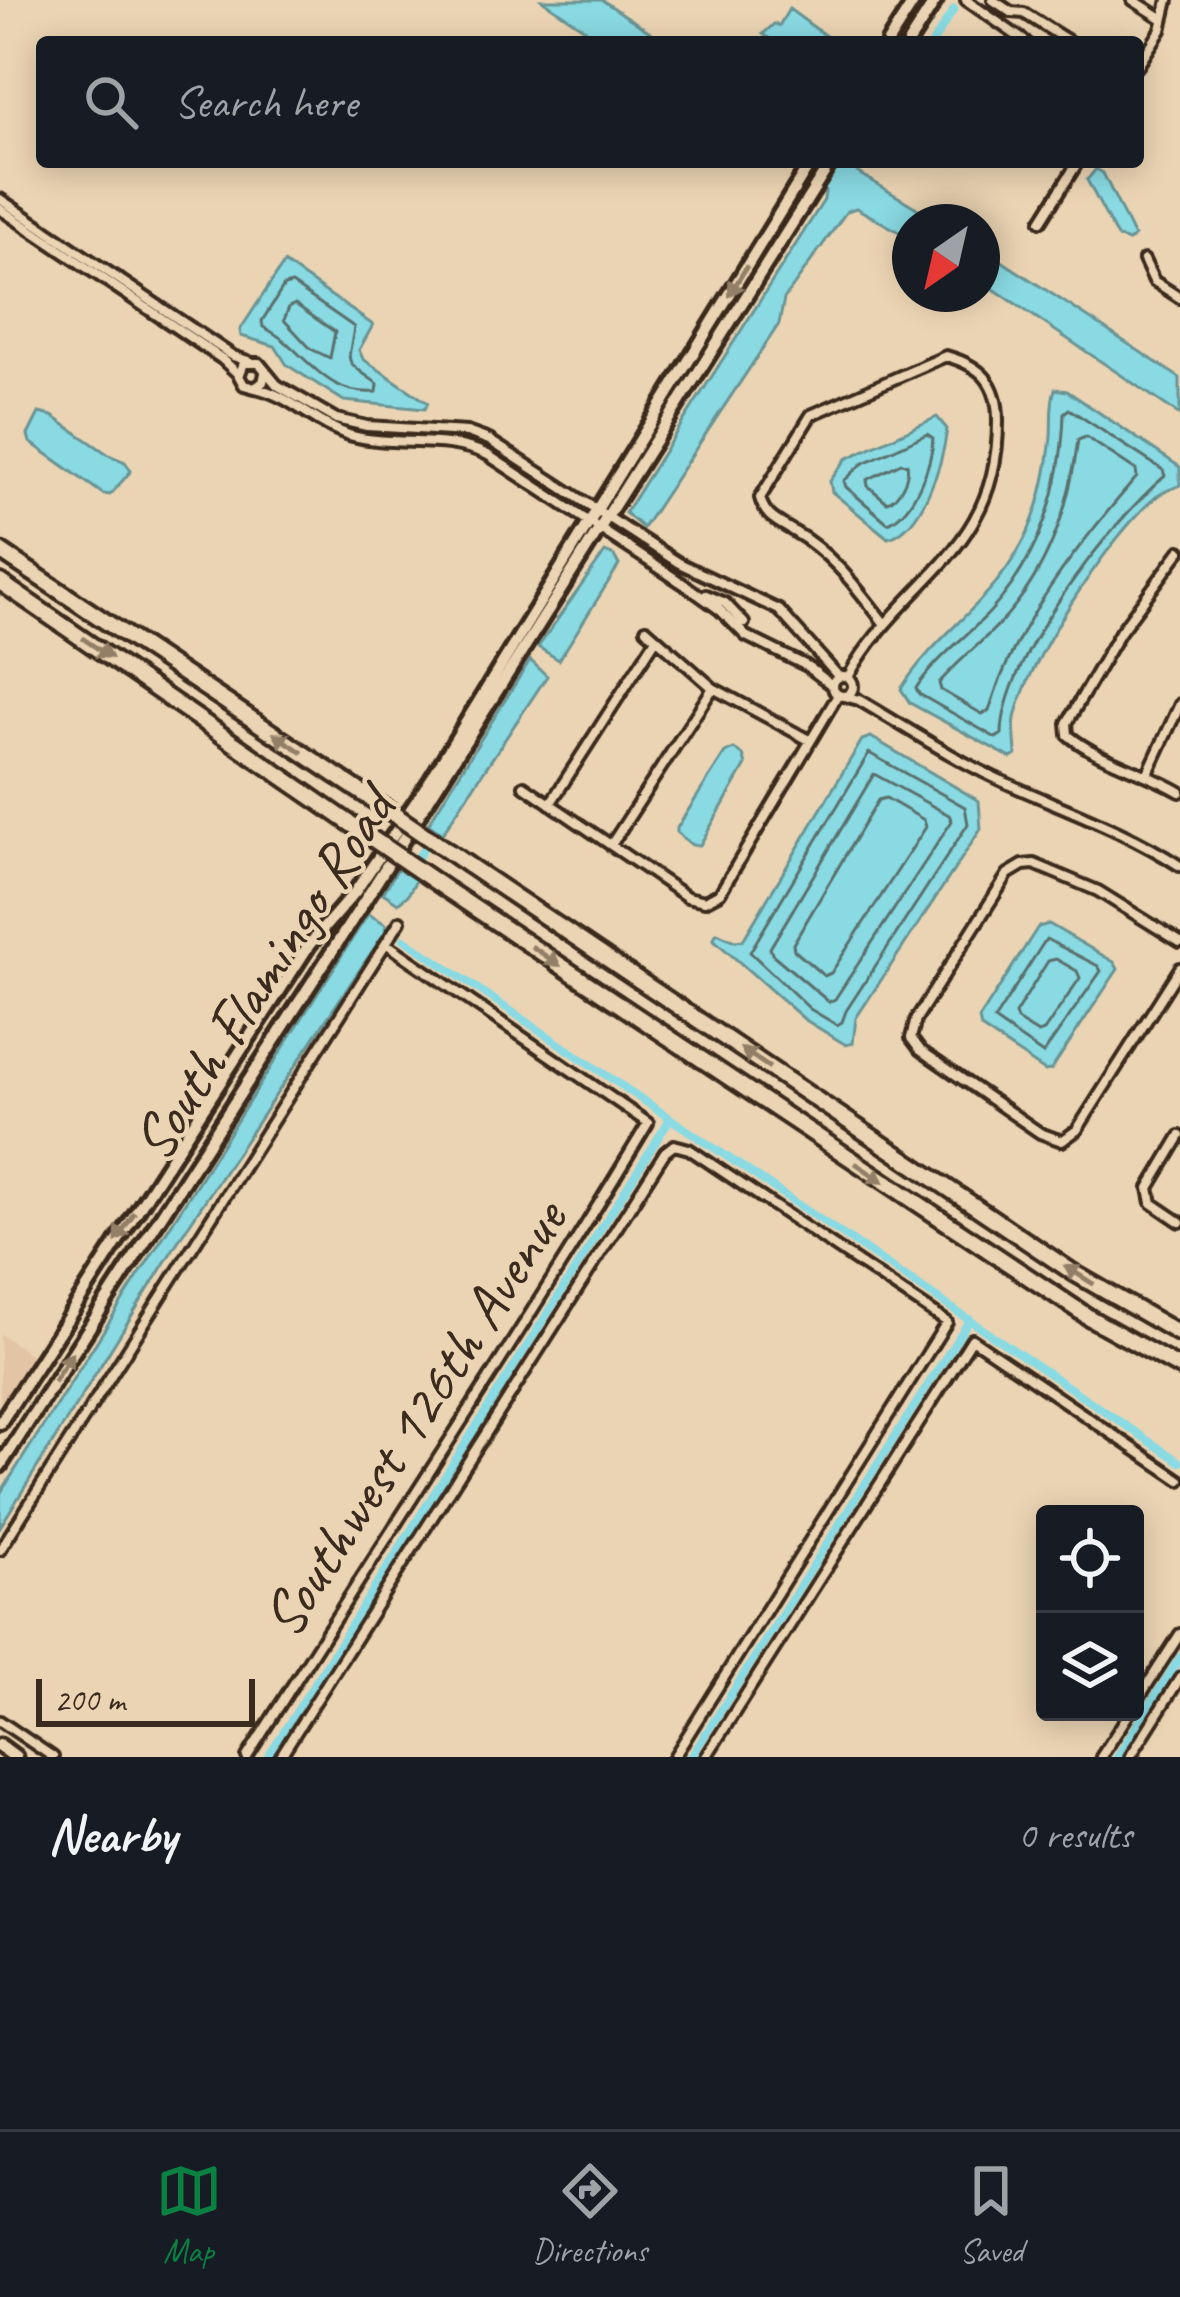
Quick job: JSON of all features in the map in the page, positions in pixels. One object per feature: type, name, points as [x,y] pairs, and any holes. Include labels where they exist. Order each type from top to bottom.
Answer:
[{"type":"highway","points":[[0,550],[1074,1273],[1180,1334]]},
{"type":"highway","points":[[0,582],[449,891],[1090,1318],[1180,1368]]},
{"type":"main road","points":[[892,36],[915,0]]},
{"type":"main road","points":[[913,36],[936,0]]},
{"type":"main road","points":[[602,513],[807,168]]},
{"type":"main road","points":[[593,527],[827,168]]},
{"type":"main road","name":"South Flamingo Road","points":[[0,1423],[309,945],[355,892],[430,782],[593,527]]},
{"type":"main road","name":"South Flamingo Road","points":[[0,1466],[593,527]]},
{"type":"main road","points":[[0,1746],[15,1757]]},
{"type":"street","points":[[966,0],[1017,36]]},
{"type":"street","points":[[993,0],[1060,36]]},
{"type":"street","points":[[1024,13],[1033,0]]},
{"type":"street","points":[[1132,0],[1163,19]]},
{"type":"street","points":[[1144,55],[1168,0]]},
{"type":"street","points":[[1040,221],[1074,168]]},
{"type":"street","points":[[0,199],[233,356],[259,363],[265,373],[327,416],[367,426],[437,428],[476,435],[502,447],[679,563],[778,610],[842,686],[875,709]]},
{"type":"street","points":[[0,209],[222,359],[244,385],[273,392],[332,428],[367,439],[447,442],[476,449],[688,587],[746,636],[842,686],[945,753],[1069,808],[1180,866]]},
{"type":"street","points":[[0,224],[12,217]]},
{"type":"street","points":[[1144,260],[1154,280],[1180,298]]},
{"type":"street","points":[[524,786],[687,897],[705,901],[721,893],[809,740],[884,623],[942,568],[980,509],[992,478],[998,436],[995,387],[946,356],[811,416],[762,489],[761,506],[773,520],[796,532],[841,569],[884,623]]},
{"type":"street","points":[[238,376],[248,362]]},
{"type":"street","points":[[255,388],[265,373]]},
{"type":"street","points":[[367,426],[367,439]]},
{"type":"street","points":[[1180,551],[1120,632],[1067,724],[1068,735],[1080,744],[1180,792]]},
{"type":"street","points":[[688,587],[725,603],[758,639]]},
{"type":"street","points":[[646,629],[712,688],[809,740]]},
{"type":"street","points":[[550,804],[656,638]]},
{"type":"street","points":[[611,845],[712,688]]},
{"type":"street","points":[[1148,773],[1180,704]]},
{"type":"street","points":[[1180,942],[1098,891],[1034,864],[1015,868],[916,1019],[911,1038],[920,1050],[1040,1133],[1062,1141],[1077,1130],[1180,968]]},
{"type":"street","points":[[0,1550],[400,921]]},
{"type":"street","name":"Southwest 126th Avenue","points":[[248,1757],[520,1335],[648,1123],[387,944]]},
{"type":"street","points":[[1180,1136],[1153,1178],[1149,1197],[1158,1209],[1180,1222]]},
{"type":"street","name":"Southwest 126th Avenue","points":[[280,1757],[665,1152],[674,1145],[689,1149],[946,1322],[944,1332],[674,1757]]},
{"type":"street","points":[[706,1757],[972,1339],[1180,1480]]},
{"type":"street","points":[[1144,1690],[1180,1634]]},
{"type":"street","points":[[1130,1757],[1180,1678]]},
{"type":"street","points":[[0,1720],[53,1757]]},
{"type":"street","points":[[1101,1757],[1124,1721]]},
{"type":"shaded area","points":[[0,1334],[33,1356],[0,1405]]},
{"type":"water","points":[[542,0],[602,0],[656,36],[595,36]]},
{"type":"water","points":[[789,9],[826,36],[763,34],[774,24],[779,26]]},
{"type":"water","points":[[792,168],[850,168],[910,204],[892,204],[892,228],[856,208],[847,211],[784,299],[779,324],[643,528],[625,513],[824,200],[825,191]]},
{"type":"water","points":[[1096,169],[1103,173],[1134,237],[1129,241],[1117,237],[1087,180]]},
{"type":"water","points":[[1000,260],[1180,378],[1180,415],[1000,293]]},
{"type":"water","points":[[284,263],[373,325],[359,350],[363,359],[428,403],[424,409],[344,401],[287,365],[275,346],[241,336],[240,330]]},
{"type":"water","points":[[1055,389],[1067,391],[1180,467],[1180,485],[1158,496],[1137,516],[1073,601],[1023,694],[1014,723],[1016,755],[1011,758],[910,703],[901,689],[1017,553],[1044,483]]},
{"type":"water","points":[[39,413],[52,416],[125,462],[131,471],[110,495],[103,494],[30,442],[28,435]]},
{"type":"water","points":[[937,417],[947,429],[929,492],[911,522],[888,538],[832,492],[830,481],[846,459]]},
{"type":"water","points":[[605,552],[619,565],[559,660],[538,647]]},
{"type":"water","points":[[530,660],[547,676],[442,834],[428,824]]},
{"type":"water","points":[[871,737],[979,801],[981,829],[856,1018],[853,1043],[846,1045],[804,1019],[713,939],[717,933],[743,940],[862,740]]},
{"type":"water","points":[[734,749],[746,765],[700,845],[692,845],[677,828],[725,753]]},
{"type":"water","points":[[398,868],[416,880],[398,903],[383,893]]},
{"type":"water","points":[[368,914],[386,924],[385,932],[182,1235],[0,1527],[0,1494]]},
{"type":"water","points":[[1049,924],[1114,962],[1118,969],[1051,1070],[1045,1071],[981,1028],[979,1019],[1038,927]]},
{"type":"waterway","points":[[937,36],[954,9]]},
{"type":"waterway","points":[[847,178],[854,168]]},
{"type":"waterway","points":[[411,868],[429,840]]},
{"type":"waterway","points":[[404,939],[1180,1462]]},
{"type":"waterway","points":[[268,1757],[670,1119]]},
{"type":"waterway","points":[[691,1757],[970,1319]]},
{"type":"waterway","points":[[1117,1757],[1180,1657]]}]
